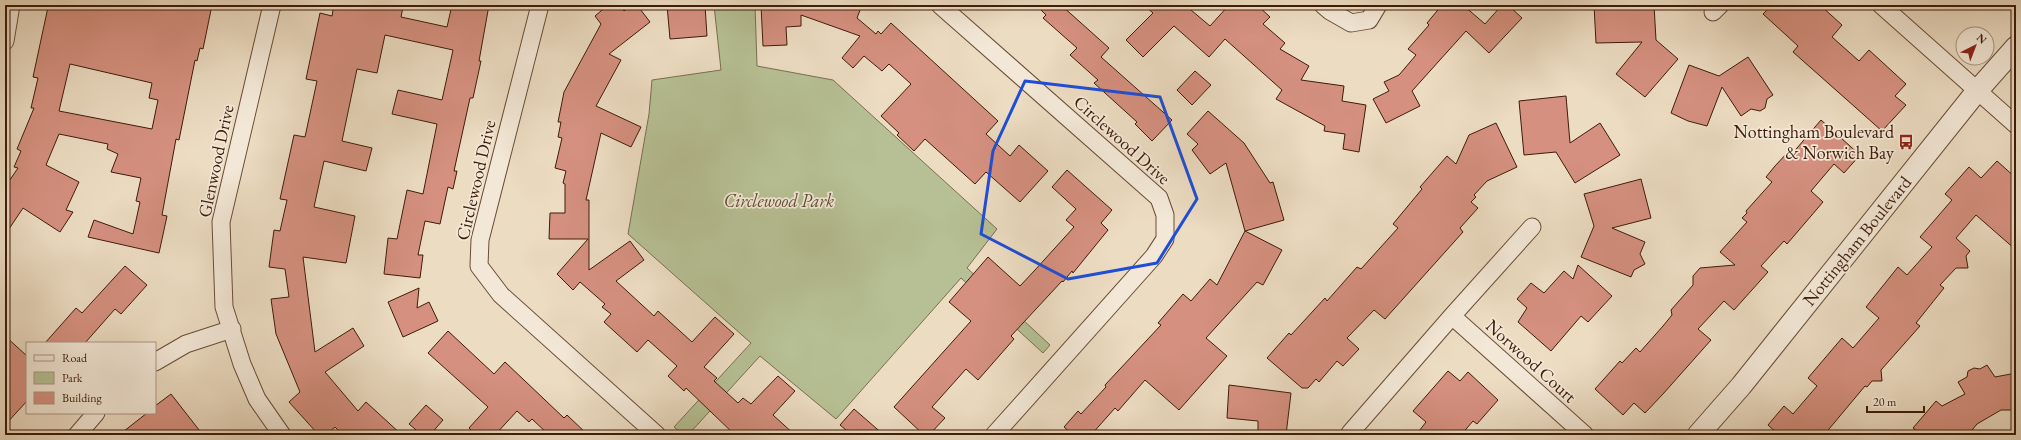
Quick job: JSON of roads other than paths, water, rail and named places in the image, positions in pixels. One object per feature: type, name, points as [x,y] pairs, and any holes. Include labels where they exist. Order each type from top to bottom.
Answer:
[{"type":"street","points":[[5,41],[11,5]]},
{"type":"street","name":"Glenwood Drive","points":[[272,5],[221,222],[224,306],[242,364],[257,399],[282,435]]},
{"type":"street","name":"Circlewood Drive","points":[[540,5],[480,240],[479,266],[501,296],[657,435]]},
{"type":"street","name":"Circlewood Drive","points":[[940,5],[1159,198],[1165,215],[1165,239],[1154,256],[994,435]]},
{"type":"street","points":[[1323,5],[1330,11],[1351,23],[1369,20],[1378,5]]},
{"type":"street","points":[[1881,5],[2016,125]]},
{"type":"street","name":"Nottingham Boulevard","points":[[1698,435],[1741,386],[1977,91],[2016,47]]},
{"type":"street","points":[[1350,433],[1532,227]]},
{"type":"street","name":"Norwood Court","points":[[1452,316],[1585,435]]},
{"type":"street","points":[[156,361],[186,344],[232,329]]},
{"type":"street","points":[[77,435],[95,414]]},
{"type":"place","name":"Nottingham Boulevard & Norwich Bay","points":[[1906,142]]},
{"type":"park label","name":"Circlewood Park","points":[[779,201]]}]
